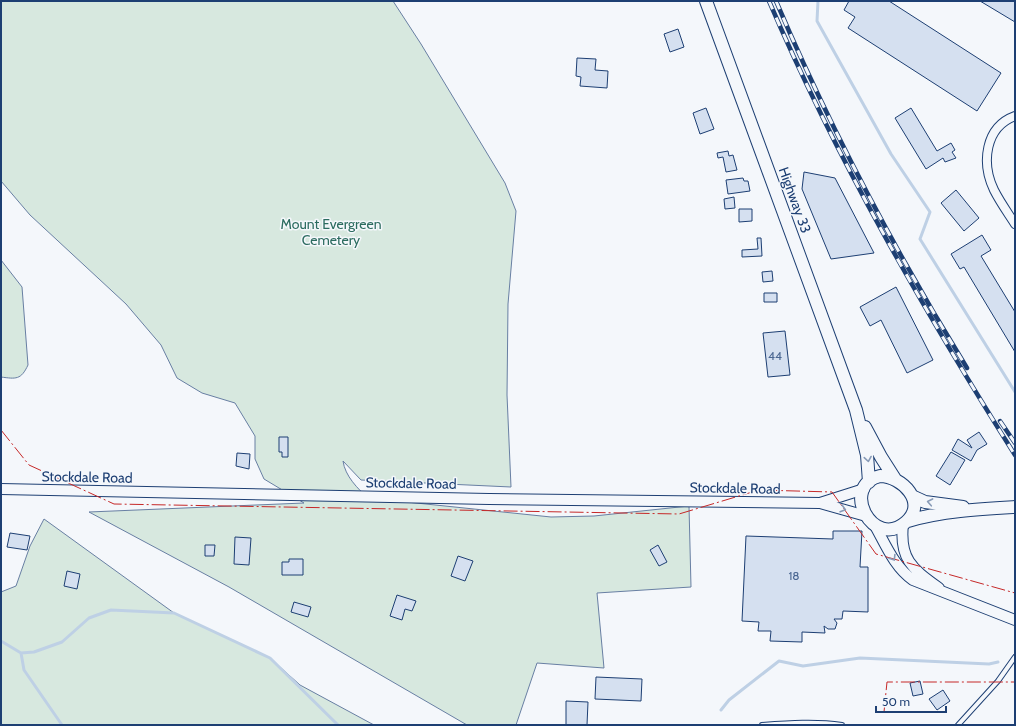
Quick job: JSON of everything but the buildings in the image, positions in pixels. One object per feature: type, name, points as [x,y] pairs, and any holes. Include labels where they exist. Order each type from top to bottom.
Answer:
[{"type":"main road","name":"Highway 33","points":[[706,1],[856,410],[868,455],[866,486]]},
{"type":"main road","name":"Highway 33","points":[[856,410],[881,457],[895,479]]},
{"type":"main road","points":[[905,523],[913,509],[912,496],[907,487],[895,479],[880,476],[866,486],[862,502],[870,520],[881,528],[891,529],[920,517],[976,509],[1015,507]]},
{"type":"main road","points":[[912,496],[925,502],[976,509]]},
{"type":"street","points":[[1015,116],[1002,122],[992,134],[988,147],[988,168],[993,188],[1015,224]]},
{"type":"street","name":"Stockdale Road","points":[[820,503],[866,486]]},
{"type":"street","name":"Stockdale Road","points":[[1,489],[489,499],[820,503],[870,520]]},
{"type":"street","points":[[870,520],[893,558],[906,576],[921,584],[1015,620]]},
{"type":"street","points":[[905,523],[903,548],[907,560],[921,575],[949,595]]},
{"type":"lane","points":[[958,725],[998,681],[1015,657]]},
{"type":"lane","points":[[762,725],[830,723],[842,725]]},
{"type":"green space","name":"Mount Evergreen Cemetery","points":[[1,1],[393,1],[421,44],[505,183],[516,211],[508,304],[507,395],[511,487],[361,480],[343,461],[346,472],[356,486],[368,498],[551,517],[594,516],[689,506],[691,587],[597,593],[604,668],[537,663],[516,725],[467,725],[229,587],[89,512],[304,503],[264,479],[255,459],[255,436],[235,403],[202,393],[177,378],[161,345],[126,304],[30,215],[1,181]]},
{"type":"green space","points":[[1,260],[22,287],[28,365],[20,376],[14,378],[1,377]]},
{"type":"green space","points":[[44,519],[174,613],[270,658],[300,685],[374,725],[1,725],[1,592],[16,586],[30,546]]},
{"type":"waterway","points":[[818,1],[817,21],[891,154],[930,212],[920,239],[1015,392]]},
{"type":"waterway","points":[[1,641],[21,653],[34,652],[62,642],[89,618],[111,610],[174,613],[270,658],[338,725]]},
{"type":"waterway","points":[[21,653],[24,670],[62,725]]},
{"type":"waterway","points":[[721,710],[729,700],[779,661],[803,666],[860,658],[989,664],[998,662]]},
{"type":"railway","points":[[769,1],[795,60],[852,176],[947,345],[1015,455]]},
{"type":"railway","points":[[776,1],[818,95],[841,142],[914,279],[967,368]]},
{"type":"railway","points":[[1000,421],[1015,443]]},
{"type":"power","points":[[1,430],[29,465],[114,504],[679,514],[759,490],[832,492],[876,554],[1015,593]]},
{"type":"power","points":[[884,712],[887,682],[1015,682]]}]
